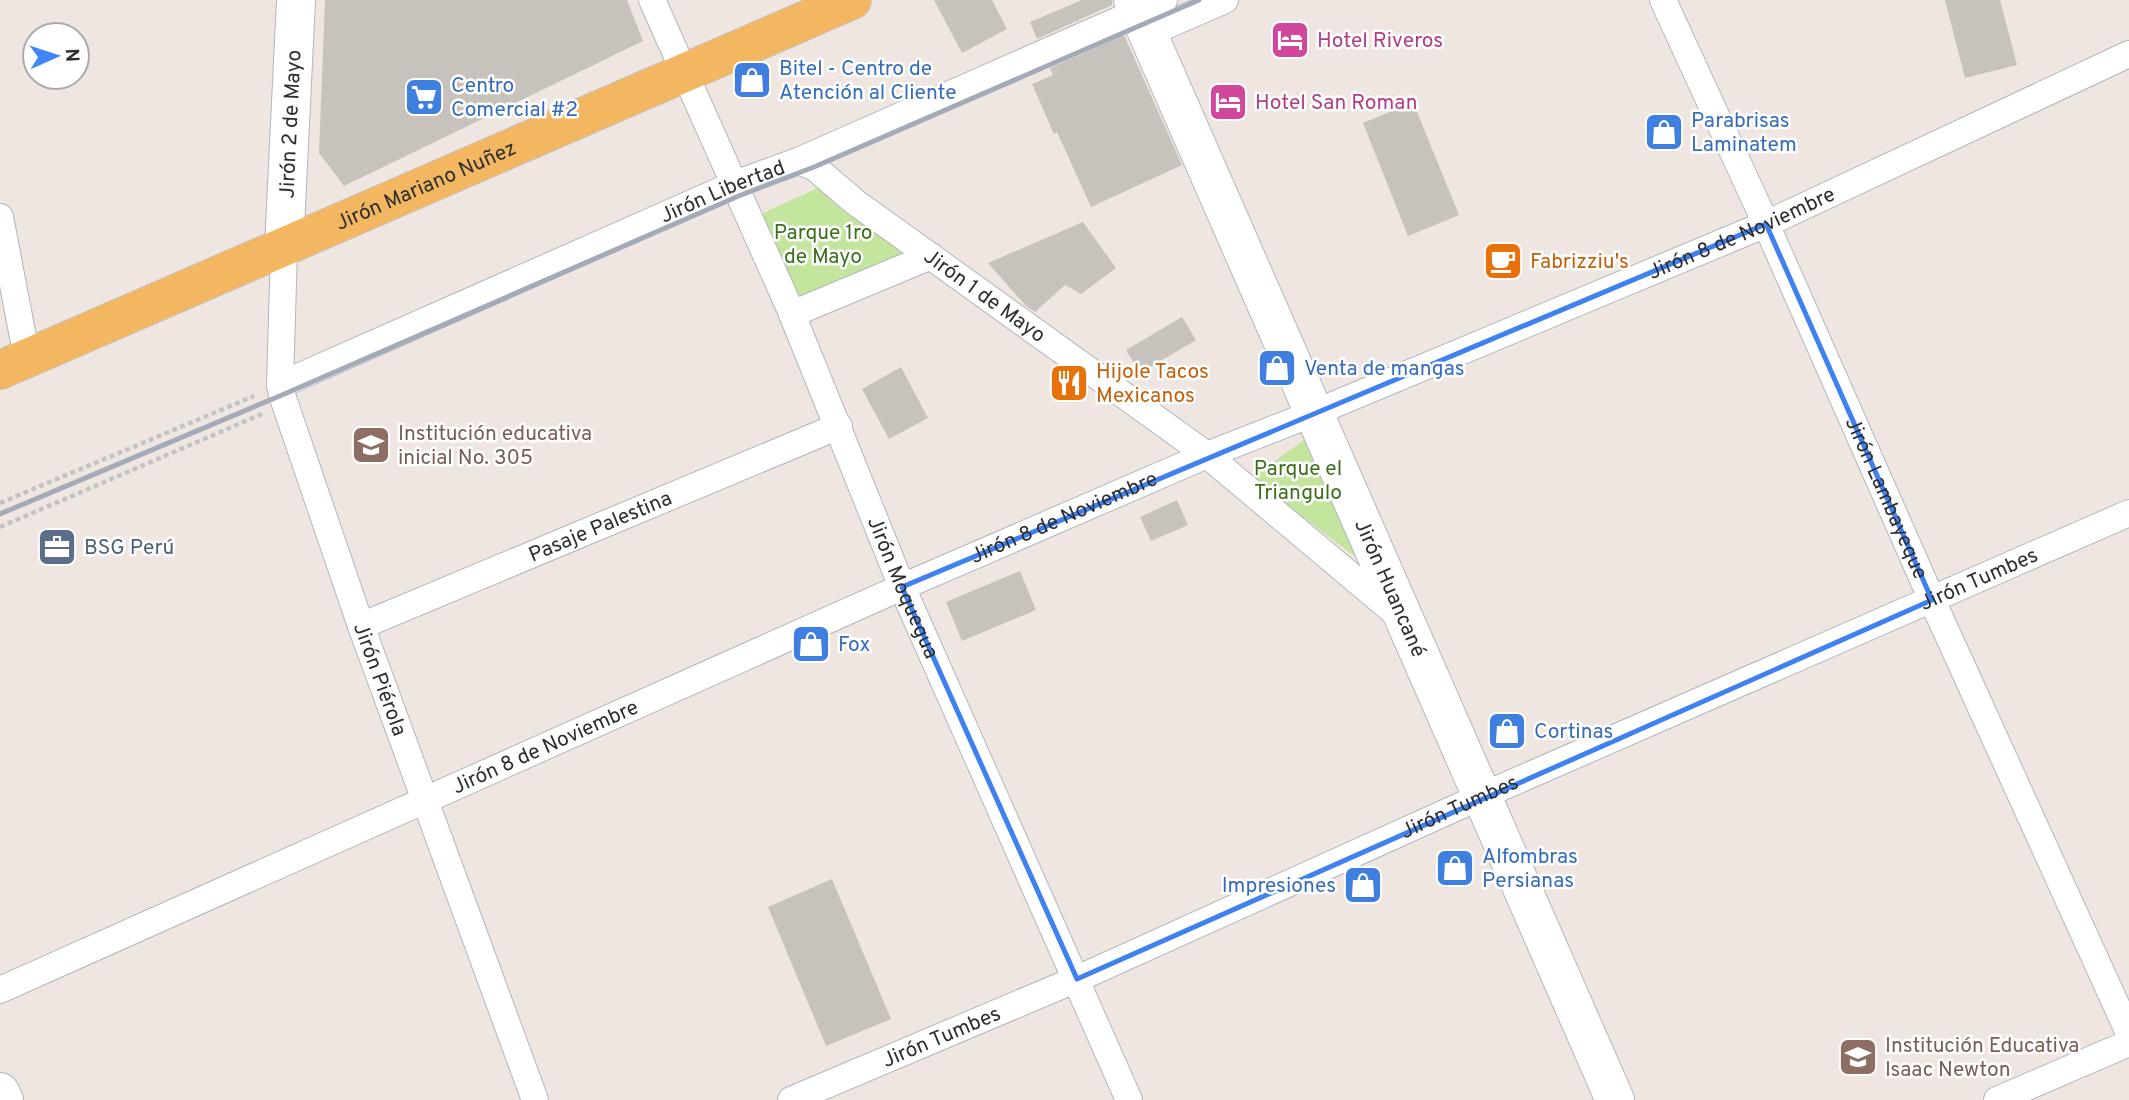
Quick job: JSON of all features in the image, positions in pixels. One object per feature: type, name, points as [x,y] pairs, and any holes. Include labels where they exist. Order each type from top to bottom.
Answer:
[{"type":"main road","name":"Jirón Mariano Nuñez","points":[[14,364],[852,0]]},
{"type":"street","name":"Jirón 2 de Mayo","points":[[284,248],[296,0]]},
{"type":"street","name":"Jirón Moquegua","points":[[652,0],[793,314],[902,587],[1129,1100]]},
{"type":"street","name":"Jirón Libertad","points":[[280,385],[735,184],[798,161],[1146,11],[1225,0]]},
{"type":"street","name":"Jirón Lambayeque","points":[[1663,0],[2129,1033]]},
{"type":"street","name":"Jirón Huancané","points":[[1146,11],[1314,413],[1615,1100]]},
{"type":"street","name":"Jirón 8 de Noviembre","points":[[0,990],[902,587],[1207,455],[1766,224],[2129,54]]},
{"type":"street","name":"Jirón 1 de Mayo","points":[[798,161],[814,167],[855,202],[1207,455],[1405,621]]},
{"type":"street","points":[[0,217],[14,364]]},
{"type":"street","name":"Jirón Piérola","points":[[284,248],[280,385],[360,626],[535,1100]]},
{"type":"street","points":[[793,314],[931,256]]},
{"type":"street","name":"Pasaje Palestina","points":[[360,626],[839,426]]},
{"type":"street","name":"Jirón Tumbes","points":[[791,1100],[1077,979],[1482,796],[2129,513]]},
{"type":"street","points":[[1997,1100],[2129,1043]]},
{"type":"street","points":[[0,1092],[4,1100]]},
{"type":"path","points":[[0,503],[280,385]]},
{"type":"highlighted area","points":[[1766,224],[1932,600],[1077,979],[902,587]]},
{"type":"green space","name":"Parque 1ro de Mayo","points":[[824,185],[920,255],[797,307],[757,216]]},
{"type":"green space","name":"Parque el Triangulo","points":[[1308,437],[1366,565],[1252,478]]},
{"type":"building","name":"Centro Comercial #2","points":[[325,0],[627,0],[643,41],[344,186],[319,153]]},
{"type":"building","points":[[934,0],[992,0],[1007,29],[962,53]]},
{"type":"building","points":[[1082,0],[1112,0],[1112,5],[1037,39],[1030,22]]},
{"type":"building","points":[[1945,0],[2000,0],[2017,65],[1965,78]]},
{"type":"building","points":[[1124,35],[1182,165],[1091,207],[1032,84],[1053,75],[1050,68]]},
{"type":"building","points":[[1413,102],[1459,215],[1408,236],[1363,123]]},
{"type":"building","points":[[1083,222],[1116,268],[1081,294],[1065,285],[1035,312],[1026,306],[988,263]]},
{"type":"building","points":[[1182,317],[1196,340],[1140,373],[1126,350]]},
{"type":"building","points":[[901,367],[928,418],[889,439],[862,389]]},
{"type":"building","points":[[1177,500],[1188,525],[1151,541],[1140,517]]},
{"type":"building","points":[[1020,571],[1036,610],[962,641],[946,602]]},
{"type":"building","points":[[832,879],[891,1019],[826,1046],[768,907]]},
{"type":"railway","points":[[0,514],[1199,0]]},
{"type":"place","name":"Hotel Riveros","points":[[1290,40]]},
{"type":"place","name":"Bitel - Centro de Atención al Cliente","points":[[752,80]]},
{"type":"place","name":"Centro Comercial #2","points":[[424,97]]},
{"type":"place","name":"Hotel San Roman","points":[[1228,102]]},
{"type":"place","name":"Parabrisas Laminatem","points":[[1664,132]]},
{"type":"place","name":"Fabrizziu's","points":[[1503,261]]},
{"type":"place","name":"Venta de mangas","points":[[1277,368]]},
{"type":"place","name":"Hijole Tacos Mexicanos","points":[[1069,383]]},
{"type":"place","name":"Institución educativa inicial No. 305","points":[[371,445]]},
{"type":"place","name":"BSG Perú","points":[[57,547]]},
{"type":"place","name":"Fox","points":[[811,644]]},
{"type":"place","name":"Cortinas","points":[[1507,731]]},
{"type":"place","name":"Alfombras Persianas","points":[[1455,868]]},
{"type":"place","name":"Impresiones","points":[[1363,885]]},
{"type":"place","name":"Institución Educativa Isaac Newton","points":[[1858,1057]]}]
